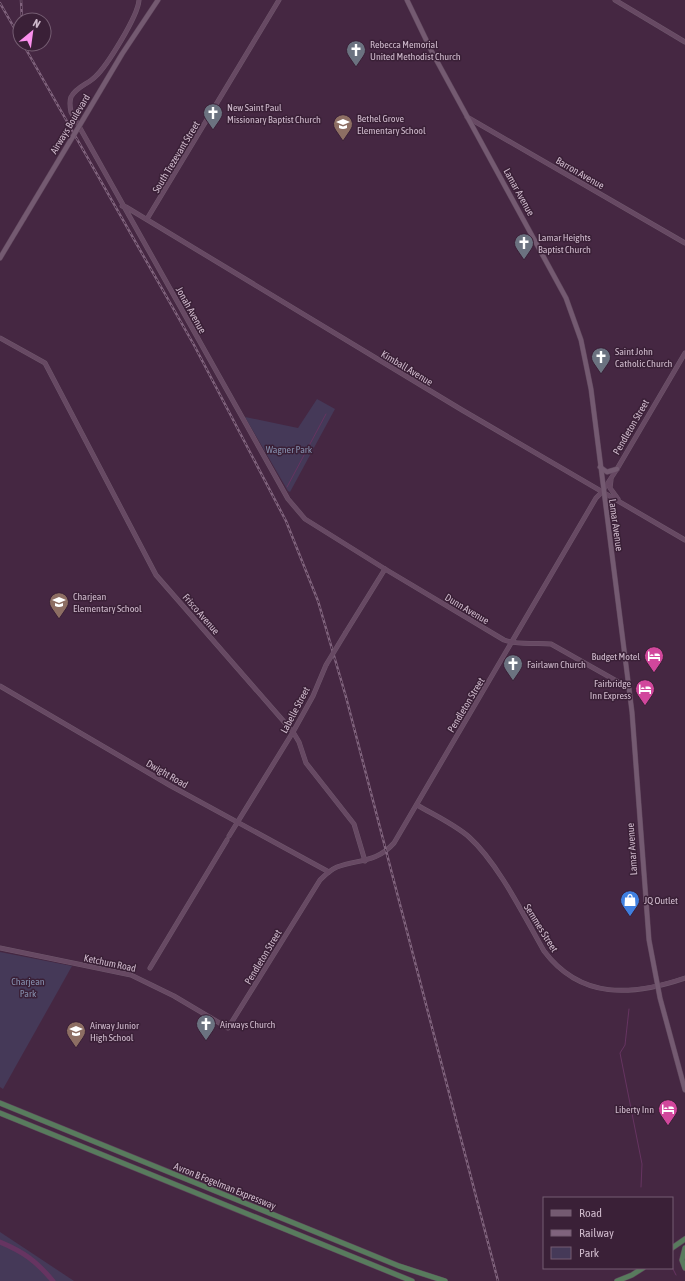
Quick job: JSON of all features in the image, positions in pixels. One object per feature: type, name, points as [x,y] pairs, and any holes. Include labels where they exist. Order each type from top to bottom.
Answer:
[{"type":"highway","name":"Avron B Fogelman Expressway","points":[[0,1103],[399,1266],[445,1281]]},
{"type":"highway","name":"Avron B Fogelman Expressway","points":[[0,1113],[412,1281]]},
{"type":"highway","points":[[673,1247],[685,1239]]},
{"type":"highway","points":[[685,1248],[682,1260],[685,1268]]},
{"type":"highway","points":[[617,1281],[632,1275],[641,1269]]},
{"type":"main road","name":"Airways Boulevard","points":[[0,258],[122,54],[158,0]]},
{"type":"main road","name":"Lamar Avenue","points":[[407,0],[422,34],[554,276],[572,314],[581,340],[588,375],[602,492],[629,688],[636,764],[646,912],[657,985],[685,1090]]},
{"type":"main road","points":[[600,467],[607,472],[617,469]]},
{"type":"street","name":"Airways Boulevard","points":[[69,105],[71,97],[77,90],[93,79],[102,70],[136,12],[139,0]]},
{"type":"street","name":"South Trezevant Street","points":[[147,219],[279,0]]},
{"type":"street","points":[[615,0],[685,42]]},
{"type":"street","name":"Jonah Avenue","points":[[69,105],[71,112],[122,206],[284,492],[305,519]]},
{"type":"street","name":"Barron Avenue","points":[[467,117],[685,243]]},
{"type":"street","name":"Kimball Avenue","points":[[122,206],[147,219],[422,386],[685,540]]},
{"type":"street","name":"Frisco Avenue","points":[[0,338],[35,359],[45,363],[156,575],[293,732],[299,742],[306,763],[354,824],[365,861]]},
{"type":"street","name":"Pendleton Street","points":[[228,1028],[271,962],[316,885],[329,872],[338,867],[378,857],[388,849],[417,805],[596,498],[602,492],[617,469],[685,353]]},
{"type":"street","points":[[612,476],[610,488],[620,502]]},
{"type":"street","name":"Dunn Avenue","points":[[305,519],[385,569],[511,643]]},
{"type":"street","name":"Labelle Street","points":[[150,968],[293,732],[313,696],[326,665],[385,569]]},
{"type":"street","points":[[511,643],[540,642],[551,644],[629,688]]},
{"type":"street","name":"Dwight Road","points":[[0,686],[237,823],[329,872]]},
{"type":"street","name":"Semmes Street","points":[[417,805],[468,836],[482,850],[494,866],[544,951],[552,962],[567,974],[581,983],[611,991],[631,991],[685,978]]},
{"type":"street","name":"Ketchum Road","points":[[0,948],[131,975],[174,996],[228,1028]]},
{"type":"green space","name":"Wagner Park","points":[[317,399],[335,409],[290,492],[288,491],[245,417],[298,428]]},
{"type":"green space","name":"Charjean Park","points":[[0,952],[72,966],[3,1089],[0,1087]]},
{"type":"green space","points":[[0,1232],[74,1281],[0,1281]]},
{"type":"waterway","points":[[287,487],[326,414]]},
{"type":"waterway","points":[[629,1009],[625,1045],[620,1053],[642,1164],[641,1187]]},
{"type":"waterway","points":[[0,1242],[29,1258],[53,1281]]},
{"type":"waterway","points":[[673,1269],[676,1275]]},
{"type":"railway","points":[[21,0],[22,12]]},
{"type":"railway","points":[[0,3],[12,24]]},
{"type":"railway","points":[[28,52],[194,345],[286,521],[318,601],[346,697],[498,1281]]},
{"type":"place","name":"Rebecca Memorial United Methodist Church","points":[[356,67]]},
{"type":"place","name":"New Saint Paul Missionary Baptist Church","points":[[213,130]]},
{"type":"place","name":"Bethel Grove Elementary School","points":[[343,141]]},
{"type":"place","name":"Lamar Heights Baptist Church","points":[[524,260]]},
{"type":"place","name":"Saint John Catholic Church","points":[[601,374]]},
{"type":"place","name":"Charjean Elementary School","points":[[59,619]]},
{"type":"place","name":"Budget Motel","points":[[654,673]]},
{"type":"place","name":"Fairlawn Church","points":[[513,681]]},
{"type":"place","name":"Fairbridge Inn Express","points":[[645,706]]},
{"type":"place","name":"JQ Outlet","points":[[630,917]]},
{"type":"place","name":"Airways Church","points":[[206,1041]]},
{"type":"place","name":"Airway Junior High School","points":[[76,1048]]},
{"type":"place","name":"Liberty Inn","points":[[668,1126]]}]
